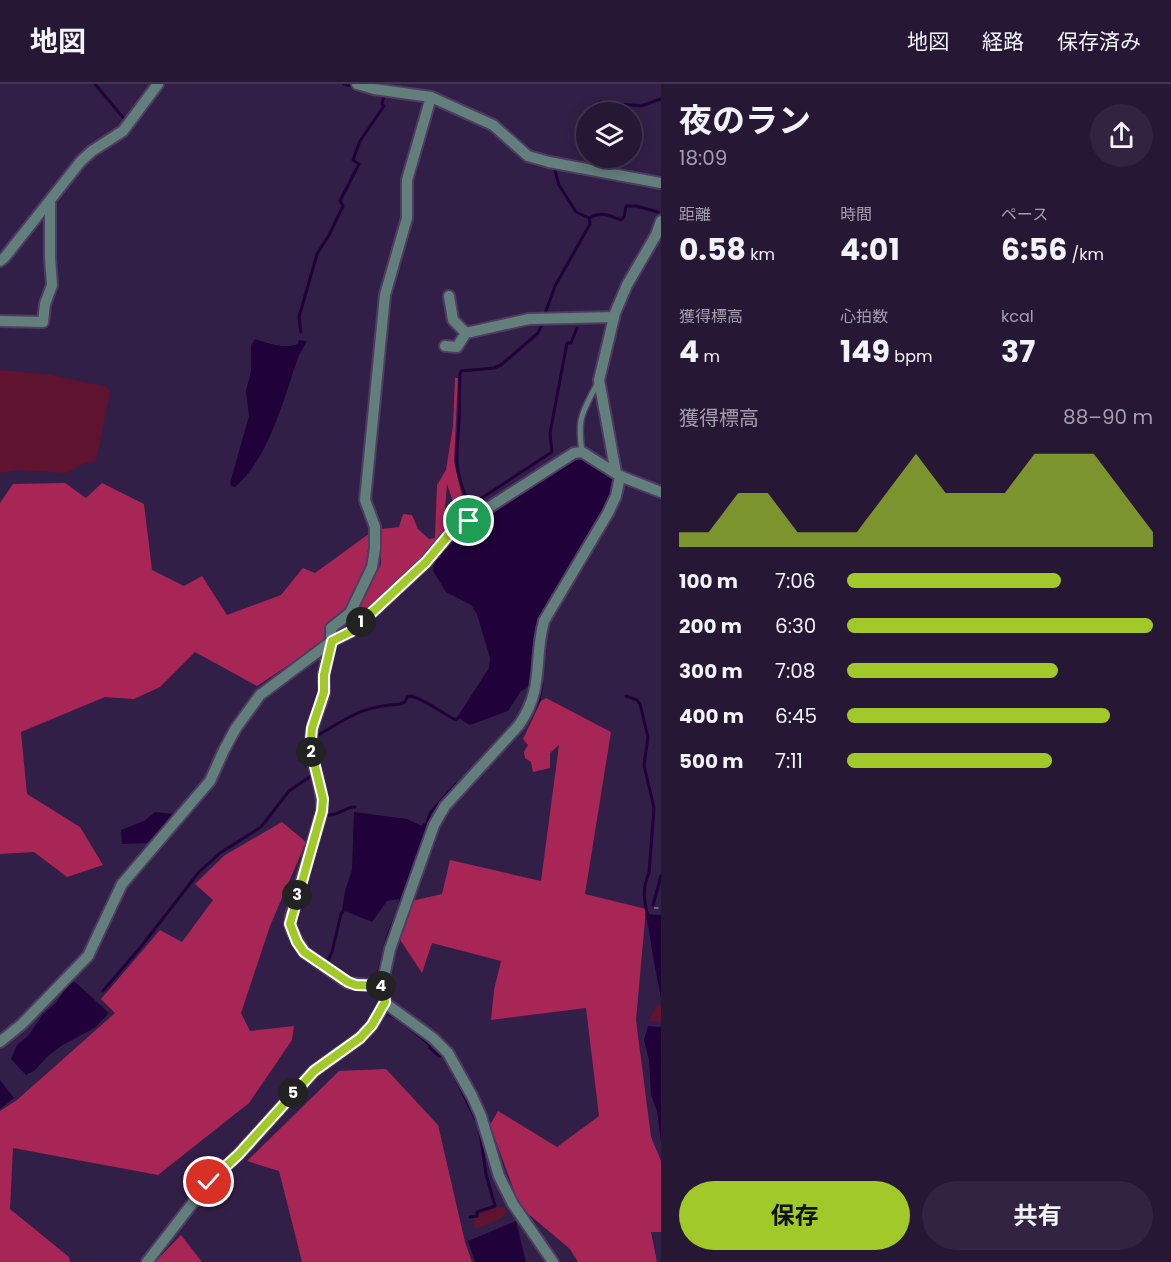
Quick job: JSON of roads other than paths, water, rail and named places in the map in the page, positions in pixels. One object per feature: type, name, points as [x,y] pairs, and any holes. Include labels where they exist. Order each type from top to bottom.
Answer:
[{"type":"street","points":[[0,261],[92,151],[123,131],[158,84]]},
{"type":"street","points":[[357,84],[431,98],[493,125],[528,156],[661,183]]},
{"type":"street","points":[[383,986],[356,985],[348,982],[304,952],[290,924],[322,811],[323,799],[312,754],[311,739],[312,728],[324,692],[324,675],[332,641],[331,628],[350,613],[372,567],[375,527],[365,500],[385,295],[407,218],[407,180],[431,98]]},
{"type":"street","points":[[0,321],[43,322],[45,304],[52,285],[50,203]]},
{"type":"street","points":[[147,1262],[209,1182],[239,1154],[314,1071],[360,1038],[372,1025],[385,1002],[383,986],[390,949],[434,825],[445,806],[527,714],[537,685],[544,621],[616,496],[618,474],[599,380],[614,317],[627,285],[656,235],[661,220]]},
{"type":"street","points":[[449,296],[453,320],[466,333]]},
{"type":"street","points":[[445,346],[457,347],[466,333],[529,320],[614,317]]},
{"type":"street","points":[[0,1042],[22,1024],[88,956],[122,884],[210,781],[232,735],[260,695],[332,641],[352,631],[426,562],[452,531],[574,453],[582,452],[618,474],[661,492]]},
{"type":"street","points":[[385,1002],[433,1038],[448,1053],[481,1116],[500,1176],[513,1204],[553,1262]]},
{"type":"lane","points":[[582,452],[579,429],[581,414],[599,380]]},
{"type":"waterway","points":[[95,84],[126,121]]},
{"type":"waterway","points":[[344,84],[355,87]]},
{"type":"waterway","points":[[301,332],[299,317],[317,254],[343,206],[340,201],[359,164],[353,160],[360,141],[384,106],[382,104],[384,96],[381,95]]},
{"type":"waterway","points":[[642,106],[661,99]]},
{"type":"waterway","points":[[546,311],[555,286],[590,224],[589,218],[576,212],[559,185],[555,171]]},
{"type":"waterway","points":[[589,218],[601,214],[621,220],[624,217],[626,206],[636,206],[658,212]]},
{"type":"waterway","points":[[462,509],[466,497],[459,477],[457,460],[461,371],[494,368],[501,365],[538,333],[543,322]]},
{"type":"waterway","points":[[468,507],[552,452],[550,433],[567,343],[571,343],[577,328]]},
{"type":"waterway","points":[[528,719],[539,700],[542,684],[540,684]]},
{"type":"waterway","points":[[315,739],[355,714],[386,705],[400,704],[411,696],[456,720],[460,716]]},
{"type":"waterway","points":[[626,696],[637,700],[640,704],[648,737],[644,765],[654,808],[649,873],[645,889],[648,917]]},
{"type":"waterway","points":[[493,761],[501,752]]},
{"type":"waterway","points":[[318,760],[327,801]]},
{"type":"waterway","points":[[103,991],[199,872],[220,853],[261,827],[289,791],[311,776]]},
{"type":"waterway","points":[[426,826],[430,813],[456,784]]},
{"type":"waterway","points":[[326,813],[326,815],[335,814],[355,807]]},
{"type":"waterway","points":[[653,905],[661,876]]},
{"type":"waterway","points":[[377,978],[401,897]]},
{"type":"waterway","points":[[327,962],[344,910]]},
{"type":"waterway","points":[[386,1013],[398,1019],[429,1044],[439,1056],[444,1055]]},
{"type":"waterway","points":[[454,1075],[479,1126],[486,1174],[495,1206],[477,1212],[477,1216],[470,1217]]}]
